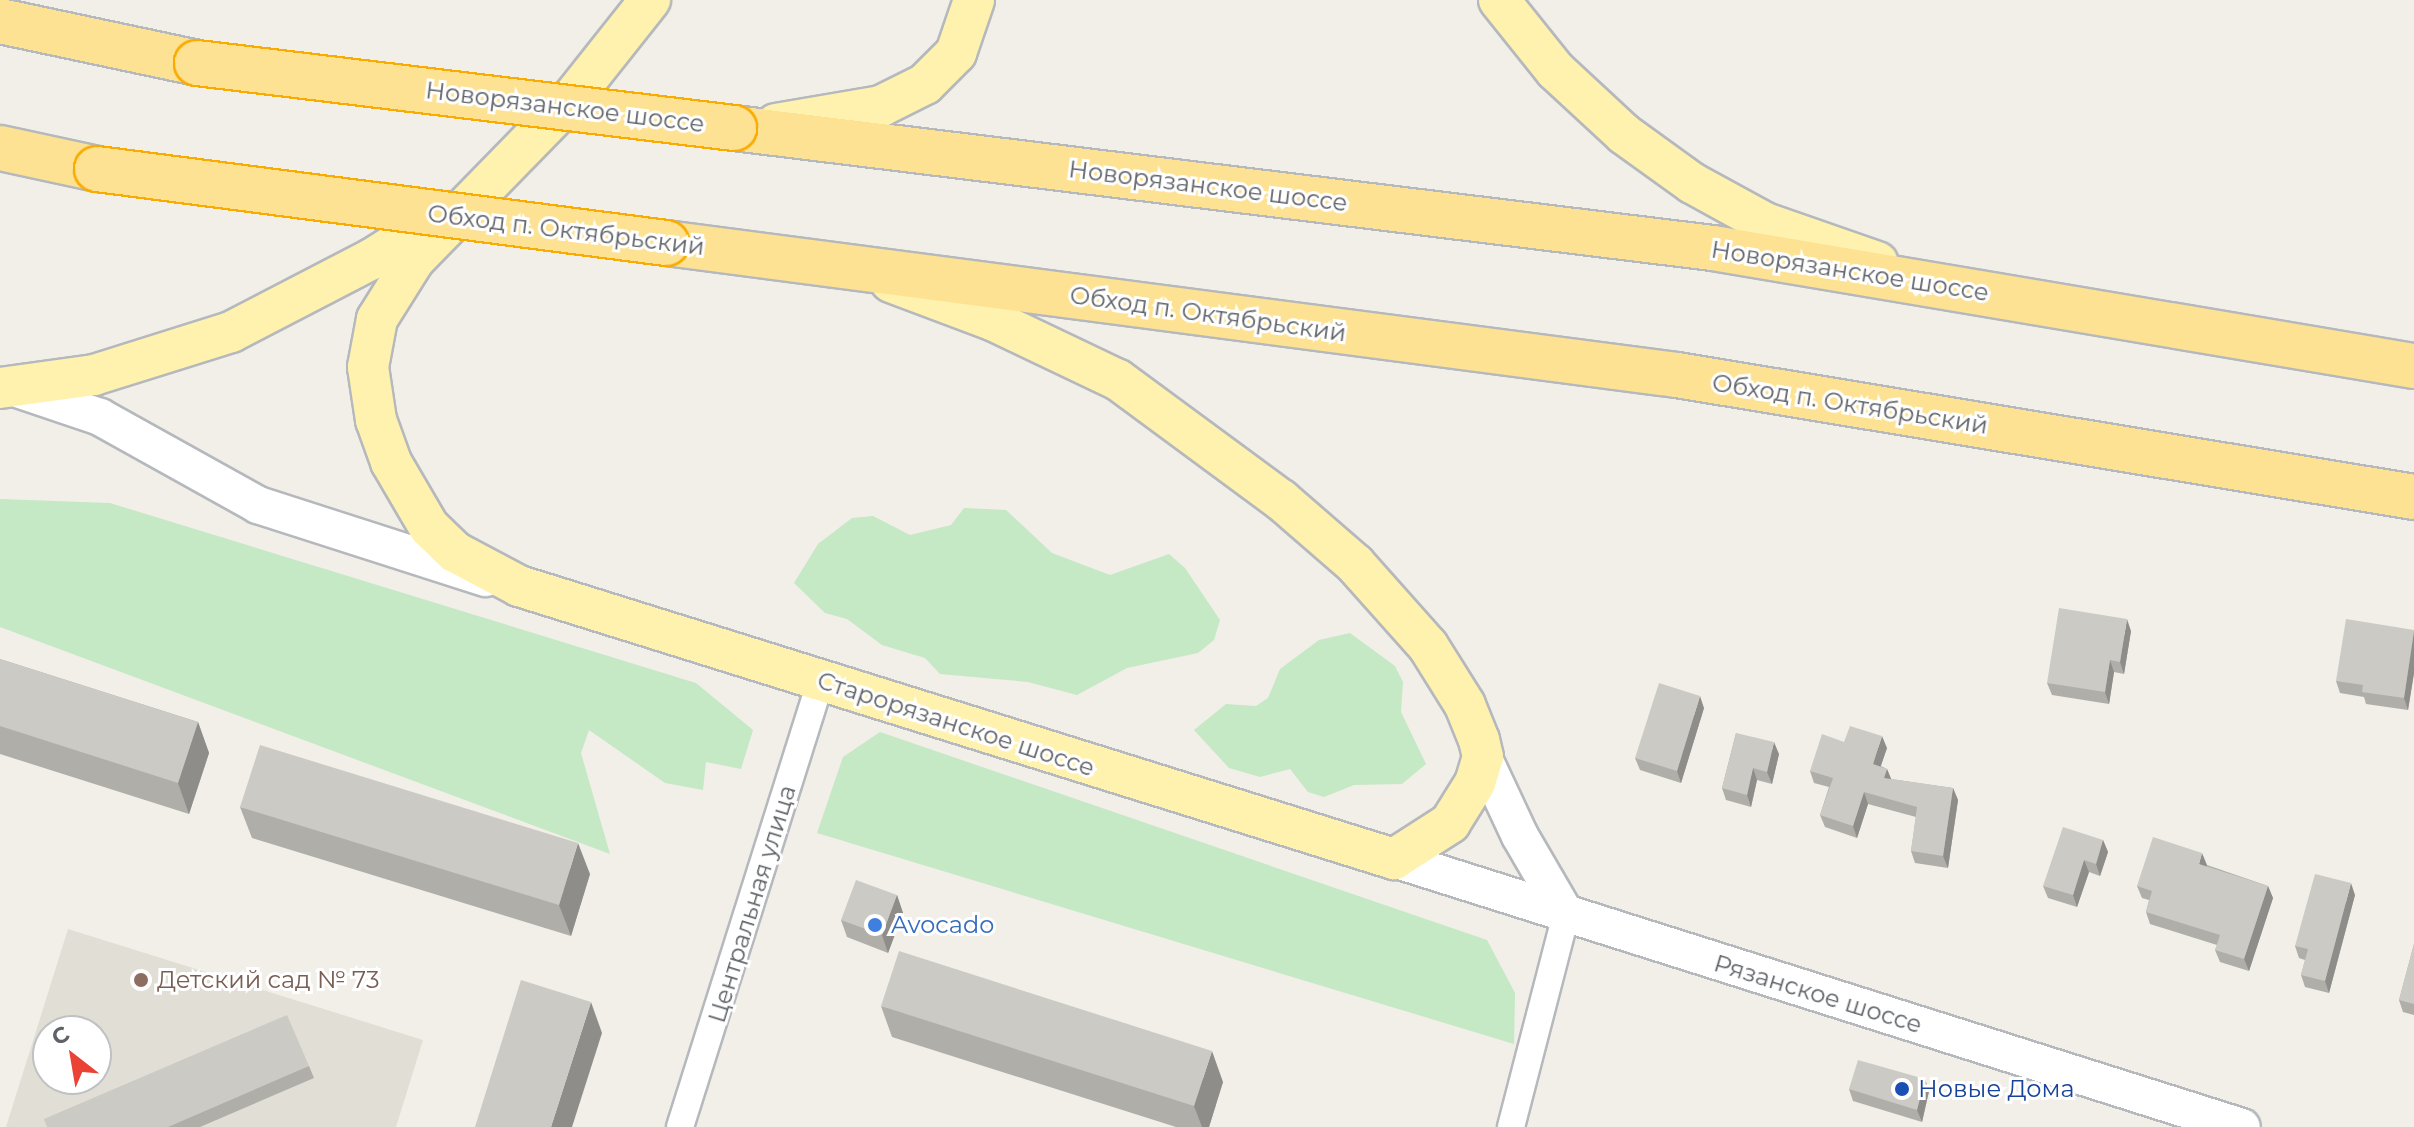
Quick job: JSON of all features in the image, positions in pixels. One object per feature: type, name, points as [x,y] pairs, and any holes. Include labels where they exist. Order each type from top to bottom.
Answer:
[{"type":"highway","name":"Новорязанское шоссе","points":[[0,21],[197,63],[1713,248],[2414,366]]},
{"type":"highway","name":"Обход п. Октябрьский","points":[[0,148],[97,169],[1677,375],[2414,497]]},
{"type":"main road","points":[[6,388],[94,375],[231,332],[372,259],[495,173],[574,96],[650,0]]},
{"type":"main road","points":[[734,128],[809,122],[881,106],[925,84],[956,53],[974,0]]},
{"type":"main road","points":[[1499,0],[1555,70],[1624,134],[1692,183],[1765,223],[1941,285]]},
{"type":"main road","name":"Старорязанское шоссе","points":[[495,173],[393,290],[377,319],[368,367],[376,420],[410,500],[455,552],[519,586],[1394,859]]},
{"type":"main road","points":[[846,266],[992,320],[1118,380],[1281,500],[1355,564],[1428,646],[1465,705],[1483,757],[1520,836],[1566,915]]},
{"type":"main road","points":[[6,388],[100,417],[258,505],[432,564],[519,586]]},
{"type":"main road","points":[[1394,859],[1450,823],[1466,804],[1483,757]]},
{"type":"main road","name":"Рязанское шоссе","points":[[1394,859],[2242,1127]]},
{"type":"street","name":"Центральная улица","points":[[680,1127],[821,681]]},
{"type":"street","points":[[1511,1127],[1566,915]]},
{"type":"shaded area","name":"Детский сад № 73","points":[[68,929],[423,1040],[396,1127],[6,1127],[32,1044],[32,1095],[112,1095],[112,1015],[41,1015]]},
{"type":"green space","points":[[0,499],[110,503],[696,683],[753,730],[741,769],[706,762],[703,790],[665,783],[589,730],[581,753],[610,854],[0,627]]},
{"type":"green space","points":[[964,508],[1006,510],[1052,553],[1110,575],[1169,554],[1185,568],[1220,620],[1214,640],[1198,653],[1127,668],[1077,695],[1028,682],[940,674],[925,658],[882,645],[847,619],[825,613],[794,583],[818,544],[852,518],[873,516],[910,535],[951,525]]},
{"type":"green space","points":[[1350,633],[1395,666],[1403,682],[1401,712],[1426,764],[1402,784],[1354,785],[1324,797],[1308,792],[1290,769],[1260,777],[1229,768],[1194,730],[1226,704],[1256,706],[1268,698],[1280,669],[1319,640]]},
{"type":"green space","points":[[880,732],[1487,940],[1515,993],[1514,1044],[817,833],[843,757]]},
{"type":"building","points":[[2059,608],[2127,619],[2120,662],[2110,660],[2105,692],[2047,683]]},
{"type":"building","points":[[2346,619],[2414,630],[2404,698],[2362,692],[2363,685],[2336,681]]},
{"type":"building","points":[[0,659],[198,722],[178,783],[0,726]]},
{"type":"building","points":[[1659,683],[1700,696],[1677,771],[1635,758]]},
{"type":"building","points":[[1850,726],[1882,736],[1873,764],[1887,769],[1884,778],[1953,788],[1943,856],[1911,851],[1917,807],[1864,792],[1853,826],[1820,815],[1833,778],[1810,771],[1822,734],[1844,742]]},
{"type":"building","points":[[1736,733],[1774,742],[1767,772],[1753,768],[1747,795],[1722,788]]},
{"type":"building","points":[[260,745],[578,843],[559,905],[240,807]]},
{"type":"building","points":[[2063,827],[2103,840],[2096,864],[2084,860],[2073,895],[2043,886]]},
{"type":"building","points":[[2153,837],[2202,853],[2199,864],[2268,886],[2244,959],[2215,950],[2220,935],[2146,912],[2152,891],[2137,886]]},
{"type":"building","points":[[2315,874],[2351,883],[2325,981],[2301,975],[2308,949],[2295,946]]},
{"type":"building","points":[[856,880],[897,895],[882,935],[841,920]]},
{"type":"building","points":[[2414,944],[2414,1004],[2399,1000]]},
{"type":"building","points":[[899,951],[1212,1051],[1194,1106],[881,1006]]},
{"type":"building","points":[[521,980],[591,1002],[551,1127],[475,1127]]},
{"type":"building","points":[[287,1015],[309,1066],[168,1127],[47,1127],[44,1119],[100,1095],[112,1095],[112,1090]]},
{"type":"building","points":[[1858,1060],[1925,1079],[1917,1110],[1849,1089]]},
{"type":"place","name":"Avocado","points":[[875,925]]},
{"type":"place","name":"Детский сад № 73","points":[[141,980]]},
{"type":"place","name":"Новые Дома","points":[[1902,1089]]}]
